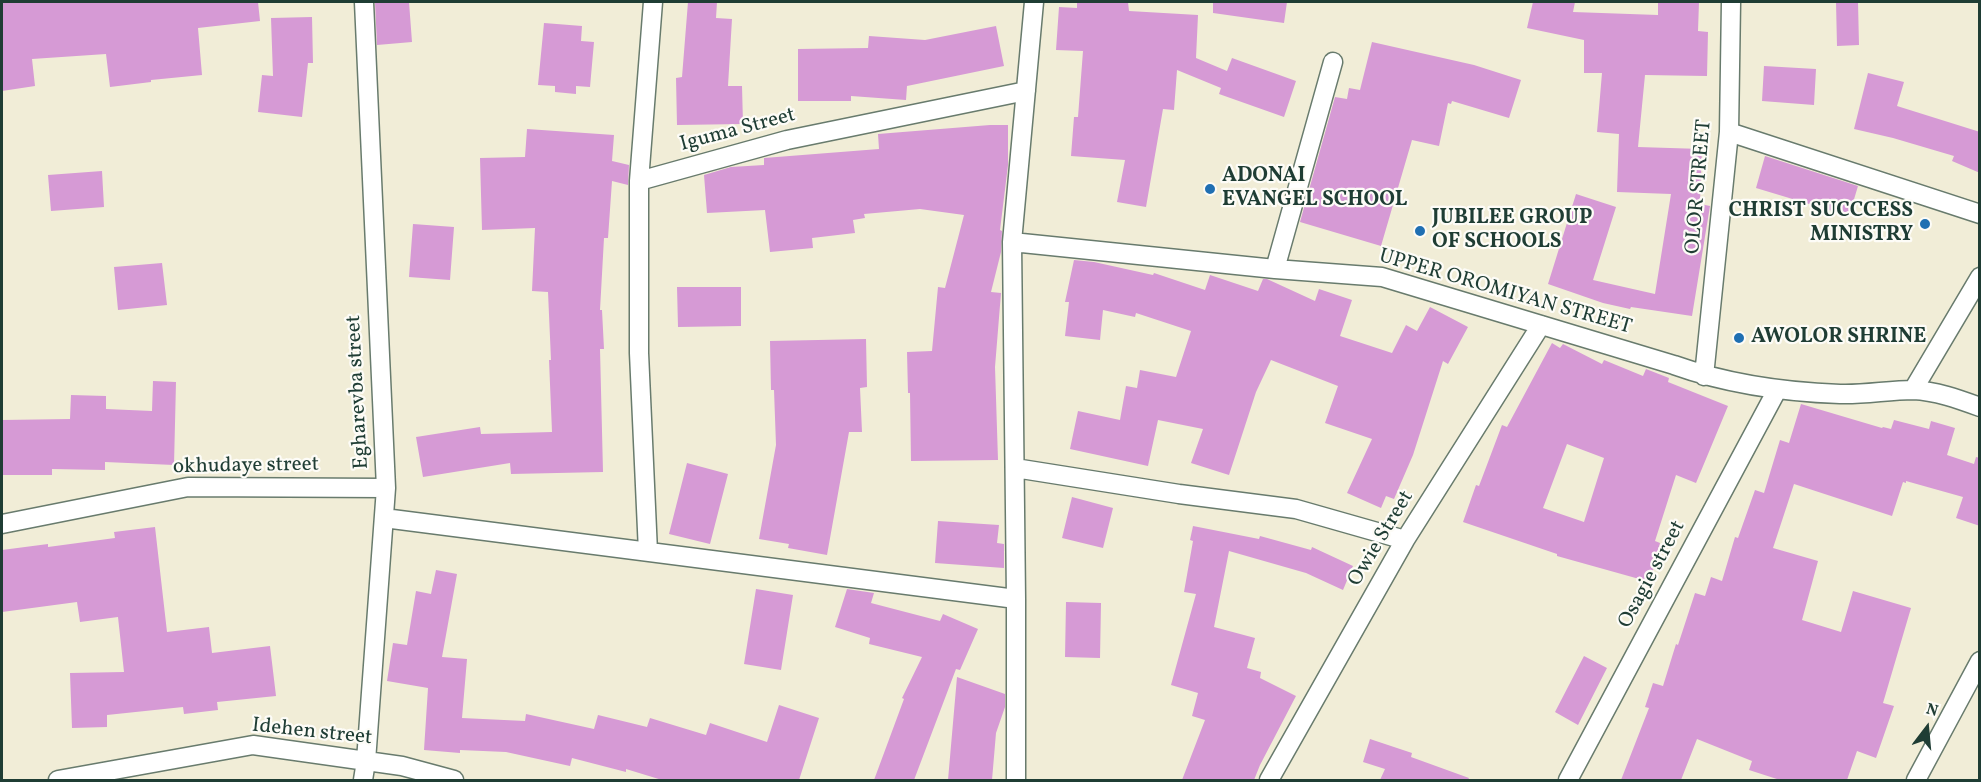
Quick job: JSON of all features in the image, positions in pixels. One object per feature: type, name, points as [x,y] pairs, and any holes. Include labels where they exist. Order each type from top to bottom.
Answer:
[{"type":"street","name":"Egharevba street","points":[[363,780],[386,488],[364,2]]},
{"type":"street","points":[[648,552],[639,353],[639,181],[653,2]]},
{"type":"street","points":[[1016,780],[1012,242],[1034,2]]},
{"type":"street","name":"OLOR STREET","points":[[1704,376],[1729,132],[1731,2]]},
{"type":"street","points":[[1275,269],[1333,62]]},
{"type":"street","name":"Iguma Street","points":[[639,181],[787,140],[1026,91]]},
{"type":"street","points":[[1729,132],[1980,214]]},
{"type":"street","name":"UPPER OROMIYAN STREET","points":[[1012,242],[1275,269],[1382,277],[1704,376],[1777,390],[1841,394],[1913,390],[1954,397],[1980,407]]},
{"type":"street","points":[[1913,390],[1980,277]]},
{"type":"street","name":"Owie Street","points":[[1269,780],[1406,540],[1541,325]]},
{"type":"street","name":"Osagie street","points":[[1568,780],[1777,390]]},
{"type":"street","points":[[1015,468],[1179,494],[1296,509],[1406,540]]},
{"type":"street","name":"okhudaye street","points":[[2,524],[188,487],[386,488]]},
{"type":"street","points":[[384,518],[1016,598]]},
{"type":"street","points":[[1916,780],[1980,661]]},
{"type":"street","name":"Idehen street","points":[[58,780],[253,745],[402,766],[454,780]]},
{"type":"building","points":[[2,2],[258,2],[260,21],[198,28],[202,75],[110,87],[106,54],[32,59],[35,86],[2,91]]},
{"type":"building","points":[[375,2],[409,2],[412,42],[377,45]]},
{"type":"building","points":[[688,2],[717,2],[716,18],[732,19],[728,86],[742,86],[743,124],[677,125],[676,78],[682,77]]},
{"type":"building","points":[[1077,2],[1128,2],[1129,11],[1198,15],[1196,58],[1227,71],[1232,58],[1296,81],[1284,117],[1219,94],[1221,88],[1177,70],[1174,110],[1163,109],[1146,207],[1117,202],[1125,160],[1071,156],[1074,117],[1078,117],[1083,51],[1056,50],[1059,7],[1077,8]]},
{"type":"building","points":[[1213,2],[1287,2],[1284,23],[1213,13]]},
{"type":"building","points":[[1533,2],[1575,2],[1573,12],[1658,15],[1658,2],[1699,2],[1698,31],[1708,32],[1707,76],[1645,75],[1638,147],[1702,149],[1700,204],[1710,206],[1692,316],[1631,307],[1630,309],[1603,303],[1548,284],[1576,194],[1616,207],[1593,280],[1655,294],[1671,194],[1617,192],[1619,134],[1597,132],[1602,73],[1584,73],[1584,40],[1527,28]]},
{"type":"building","points":[[1836,2],[1858,2],[1859,45],[1837,46]]},
{"type":"building","points":[[312,17],[313,63],[308,63],[302,117],[258,112],[262,75],[273,76],[271,18]]},
{"type":"building","points":[[544,23],[582,26],[581,41],[594,42],[590,87],[576,86],[576,94],[555,92],[555,86],[538,85]]},
{"type":"building","points":[[996,26],[1004,66],[907,86],[906,100],[851,96],[851,101],[798,101],[798,49],[868,48],[869,36],[925,40]]},
{"type":"building","points":[[1372,42],[1474,65],[1521,80],[1509,118],[1452,101],[1451,104],[1448,103],[1439,146],[1412,140],[1381,246],[1300,222],[1335,97],[1347,99],[1349,88],[1360,90]]},
{"type":"building","points":[[1764,66],[1816,69],[1814,105],[1762,101]]},
{"type":"building","points":[[1868,73],[1904,82],[1897,106],[1980,132],[1980,173],[1952,161],[1954,156],[1854,129]]},
{"type":"building","points":[[1008,125],[1008,165],[1000,230],[1002,231],[1001,252],[991,292],[1001,293],[995,367],[998,460],[911,461],[907,352],[932,351],[938,287],[945,288],[964,215],[920,209],[864,214],[865,218],[853,220],[855,233],[812,238],[813,248],[770,252],[765,210],[707,213],[704,175],[731,167],[764,165],[764,158],[879,149],[878,134]]},
{"type":"building","points":[[527,129],[614,135],[612,161],[629,165],[628,185],[612,181],[608,238],[604,238],[600,310],[602,310],[604,349],[600,349],[603,472],[511,474],[510,463],[423,477],[416,437],[480,427],[481,434],[552,432],[548,292],[532,291],[535,228],[482,230],[480,158],[525,157]]},
{"type":"building","points":[[1765,156],[1858,186],[1849,216],[1756,188]]},
{"type":"building","points":[[102,171],[104,207],[51,211],[48,175]]},
{"type":"building","points":[[413,224],[454,227],[450,280],[409,277]]},
{"type":"building","points":[[1074,260],[1153,275],[1154,273],[1205,290],[1210,275],[1258,291],[1263,279],[1267,279],[1315,301],[1319,289],[1352,300],[1340,336],[1392,353],[1406,325],[1417,331],[1430,307],[1468,327],[1448,364],[1443,361],[1413,455],[1394,499],[1386,496],[1381,508],[1347,493],[1372,439],[1325,423],[1338,386],[1271,360],[1256,392],[1229,475],[1191,463],[1203,429],[1158,420],[1148,466],[1070,449],[1078,411],[1120,420],[1126,386],[1137,388],[1140,370],[1176,377],[1191,331],[1136,313],[1135,317],[1103,310],[1100,340],[1065,336],[1069,302],[1065,302]]},
{"type":"building","points":[[162,263],[167,305],[118,310],[114,267]]},
{"type":"building","points":[[677,287],[741,287],[741,326],[678,327]]},
{"type":"building","points":[[866,339],[867,387],[860,388],[862,432],[849,432],[827,555],[788,548],[789,544],[759,539],[776,445],[774,390],[771,390],[770,341]]},
{"type":"building","points":[[1552,343],[1560,348],[1563,344],[1602,364],[1604,360],[1643,376],[1646,369],[1669,378],[1668,382],[1728,406],[1696,483],[1676,475],[1655,541],[1660,543],[1650,582],[1557,556],[1557,554],[1463,522],[1502,425],[1507,427]],"holes":[[[1567,444],[1604,458],[1584,522],[1543,508]]]},
{"type":"building","points":[[153,381],[176,382],[174,465],[105,462],[105,470],[52,469],[52,475],[2,475],[2,420],[70,419],[71,395],[106,396],[106,409],[152,411]]},
{"type":"building","points":[[1801,404],[1882,428],[1891,429],[1894,420],[1929,429],[1931,421],[1955,428],[1947,455],[1974,464],[1976,457],[1980,458],[1980,526],[1956,518],[1963,497],[1906,481],[1906,483],[1903,482],[1892,516],[1794,484],[1773,548],[1818,561],[1802,620],[1841,632],[1853,591],[1911,608],[1883,703],[1894,706],[1876,758],[1857,751],[1847,780],[1780,780],[1749,770],[1752,761],[1697,739],[1681,780],[1621,780],[1649,708],[1645,707],[1653,683],[1663,686],[1695,593],[1705,596],[1711,577],[1722,581],[1735,537],[1738,538],[1755,490],[1764,493],[1780,440],[1789,443]]},
{"type":"building","points":[[687,463],[728,474],[710,544],[669,534]]},
{"type":"building","points":[[1072,497],[1113,508],[1103,548],[1062,538]]},
{"type":"building","points":[[938,521],[999,525],[997,543],[1004,544],[1004,568],[935,563]]},
{"type":"building","points":[[1193,526],[1259,539],[1260,536],[1311,550],[1312,547],[1353,566],[1343,590],[1306,573],[1229,551],[1214,627],[1255,638],[1247,668],[1261,672],[1260,678],[1296,696],[1254,780],[1182,780],[1205,720],[1192,716],[1198,693],[1171,685],[1196,594],[1184,592],[1193,541],[1190,540]]},
{"type":"building","points":[[155,527],[167,632],[209,627],[212,653],[270,646],[276,696],[217,702],[218,710],[184,714],[183,707],[107,715],[107,727],[72,728],[70,673],[124,672],[118,617],[80,622],[77,602],[2,612],[2,550],[48,544],[48,547],[115,538],[114,532]]},
{"type":"building","points":[[436,570],[457,574],[442,657],[467,659],[462,718],[525,721],[526,714],[594,729],[598,715],[647,727],[650,718],[706,735],[710,723],[767,742],[779,705],[819,718],[799,780],[662,780],[626,769],[626,772],[572,758],[570,766],[506,752],[460,750],[460,753],[424,750],[428,688],[387,681],[393,643],[407,645],[416,591],[431,594]]},
{"type":"building","points":[[756,589],[793,595],[781,670],[744,664]]},
{"type":"building","points":[[847,589],[874,593],[871,603],[940,621],[943,614],[978,629],[960,670],[956,669],[914,780],[874,780],[904,699],[902,698],[922,657],[869,644],[870,638],[835,627]]},
{"type":"building","points":[[1066,602],[1101,603],[1100,658],[1065,657]]},
{"type":"building","points":[[1584,656],[1607,668],[1578,725],[1555,712]]},
{"type":"building","points":[[957,677],[1005,694],[1005,707],[996,733],[992,780],[948,780]]},
{"type":"building","points":[[1370,739],[1412,753],[1411,757],[1469,778],[1468,780],[1380,780],[1385,769],[1363,762]]},
{"type":"place","name":"ADONAI EVANGEL SCHOOL","points":[[1210,189]]},
{"type":"place","name":"CHRIST SUCCCESS MINISTRY","points":[[1925,224]]},
{"type":"place","name":"JUBILEE GROUP OF SCHOOLS","points":[[1420,231]]},
{"type":"place","name":"AWOLOR SHRINE","points":[[1739,338]]}]
